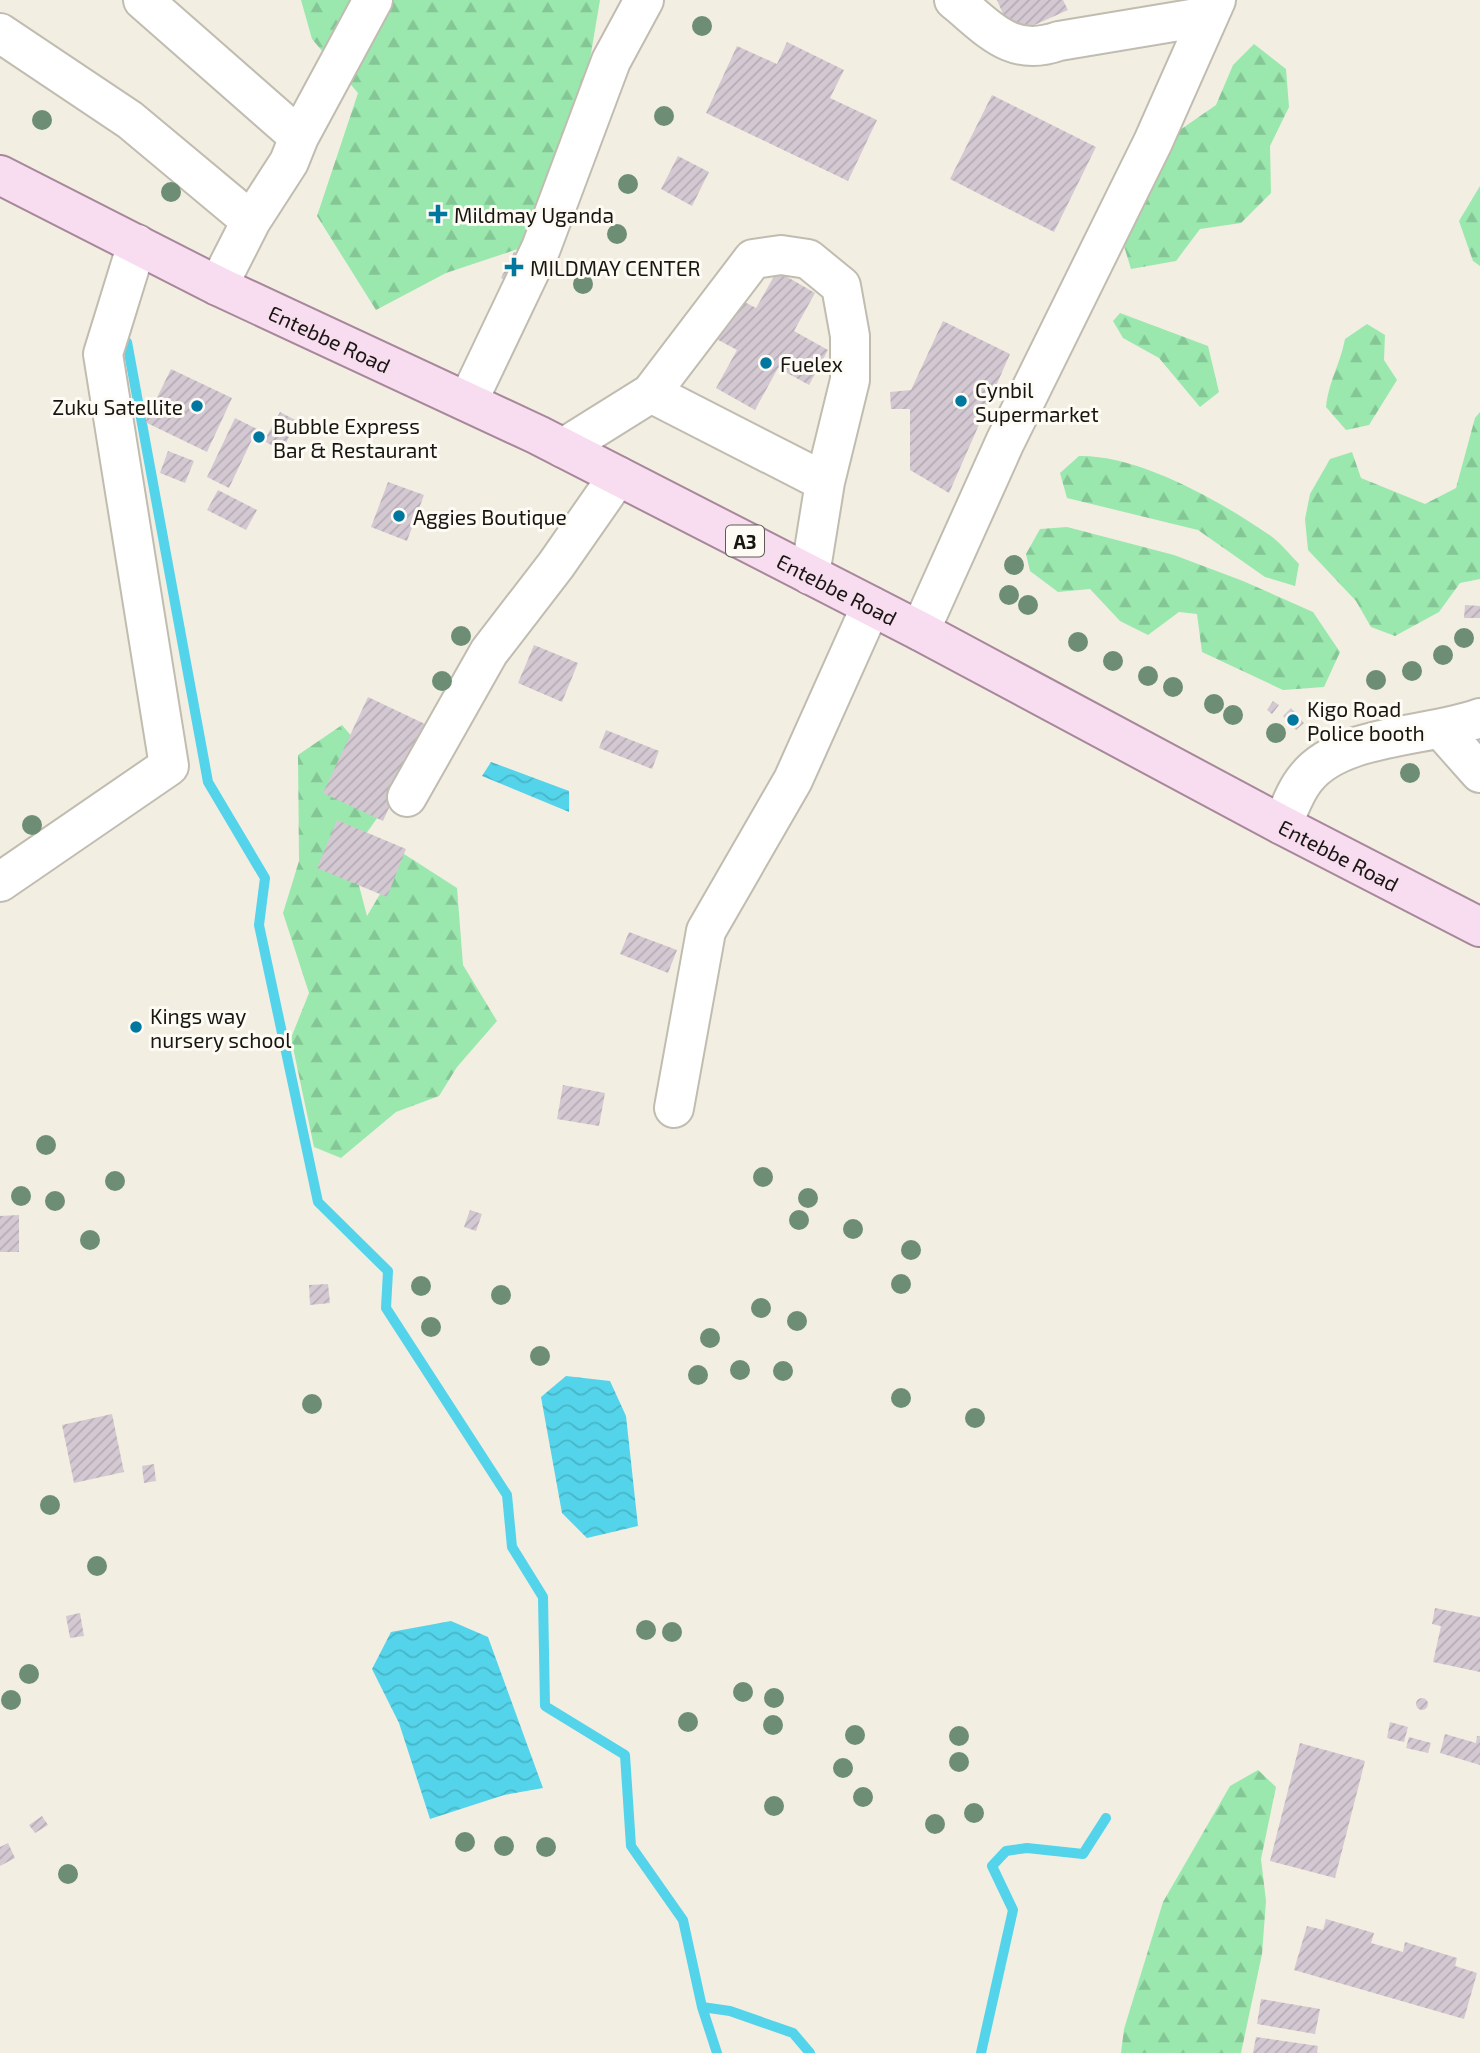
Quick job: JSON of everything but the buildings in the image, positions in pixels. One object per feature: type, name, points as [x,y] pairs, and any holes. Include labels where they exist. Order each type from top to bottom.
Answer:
[{"type":"main road","name":"Entebbe Road","points":[[0,175],[218,286],[468,401],[563,448],[920,631],[1282,825],[1477,917]]},
{"type":"street","points":[[143,0],[299,137]]},
{"type":"street","points":[[218,286],[251,221],[289,162],[299,137],[373,0]]},
{"type":"street","points":[[468,401],[541,248],[611,61],[644,0]]},
{"type":"street","points":[[954,0],[1007,42],[1023,47],[1041,48],[1059,41],[1212,8]]},
{"type":"street","points":[[920,631],[1004,442],[1153,142],[1212,8]]},
{"type":"street","points":[[0,33],[130,120],[251,221]]},
{"type":"street","points":[[0,882],[169,766],[103,354],[137,244]]},
{"type":"street","points":[[563,448],[651,393],[753,259],[781,256],[808,259],[841,286],[850,336],[850,380],[825,482],[810,575]]},
{"type":"street","points":[[651,393],[825,482]]},
{"type":"street","points":[[407,797],[489,652],[556,565],[618,476]]},
{"type":"street","points":[[674,1108],[706,932],[793,780],[871,606]]},
{"type":"street","points":[[1282,825],[1305,779],[1325,758],[1353,748],[1480,718]]},
{"type":"street","points":[[1441,729],[1480,773]]},
{"type":"green space","name":"Mildmay Uganda","points":[[301,0],[600,0],[585,89],[536,243],[446,273],[376,310],[317,216],[358,93],[312,39]]},
{"type":"green space","points":[[1254,44],[1286,69],[1289,107],[1270,146],[1271,193],[1241,223],[1200,229],[1176,261],[1131,269],[1121,236],[1154,164],[1180,130],[1216,105],[1233,65]]},
{"type":"green space","points":[[1480,186],[1480,266],[1473,261],[1459,221]]},
{"type":"green space","points":[[1120,313],[1208,346],[1219,392],[1200,407],[1159,358],[1123,338],[1113,321]]},
{"type":"green space","points":[[1367,324],[1385,335],[1384,360],[1397,380],[1369,425],[1346,430],[1326,407],[1327,397],[1345,339]]},
{"type":"green space","points":[[1480,412],[1480,579],[1460,583],[1439,612],[1395,636],[1371,627],[1356,601],[1308,550],[1305,519],[1310,494],[1330,459],[1352,452],[1361,478],[1425,504],[1456,488],[1475,418]]},
{"type":"green space","points":[[1079,456],[1127,463],[1152,471],[1226,507],[1272,537],[1299,564],[1295,586],[1265,577],[1198,530],[1067,498],[1060,473]]},
{"type":"green space","points":[[1067,527],[1174,555],[1243,581],[1313,612],[1340,652],[1324,687],[1283,690],[1202,652],[1197,614],[1179,612],[1148,635],[1120,621],[1090,589],[1058,592],[1030,571],[1026,554],[1040,529]]},
{"type":"green space","points":[[342,725],[397,790],[351,855],[367,916],[404,854],[457,888],[463,965],[497,1021],[457,1067],[439,1096],[396,1112],[341,1158],[314,1147],[291,1038],[309,993],[283,913],[299,861],[298,755]]},
{"type":"green space","points":[[1258,1770],[1276,1787],[1261,1859],[1266,1901],[1262,1954],[1241,2053],[1121,2053],[1124,2029],[1163,1902],[1230,1786]]},
{"type":"water","points":[[491,762],[569,791],[569,812],[482,776]]},
{"type":"water","points":[[566,1376],[610,1381],[626,1416],[638,1526],[587,1538],[562,1513],[541,1397]]},
{"type":"water","points":[[451,1621],[488,1637],[543,1788],[504,1795],[430,1819],[399,1723],[372,1669],[391,1632]]},
{"type":"waterway","points":[[127,342],[208,782],[265,878],[259,925],[318,1202],[388,1271],[386,1308],[507,1495],[512,1547],[543,1597],[545,1706],[625,1755],[631,1846],[683,1920],[702,2007],[730,2011],[793,2033],[810,2053]]},
{"type":"waterway","points":[[981,2053],[1013,1910],[992,1866],[1006,1851],[1027,1848],[1083,1854],[1106,1818]]},
{"type":"waterway","points":[[702,2007],[717,2053]]},
{"type":"place","name":"Mildmay Uganda","points":[[438,214]]},
{"type":"place","name":"MILDMAY CENTER","points":[[514,267]]},
{"type":"place","name":"Fuelex","points":[[766,363]]},
{"type":"place","name":"Cynbil Supermarket","points":[[961,401]]},
{"type":"place","name":"Zuku Satellite","points":[[197,406]]},
{"type":"place","name":"Bubble Express Bar & Restaurant","points":[[259,437]]},
{"type":"place","name":"Aggies Boutique","points":[[399,516]]},
{"type":"place","name":"Kigo Road Police booth","points":[[1293,720]]},
{"type":"place","name":"Kings way nursery school","points":[[136,1027]]}]
